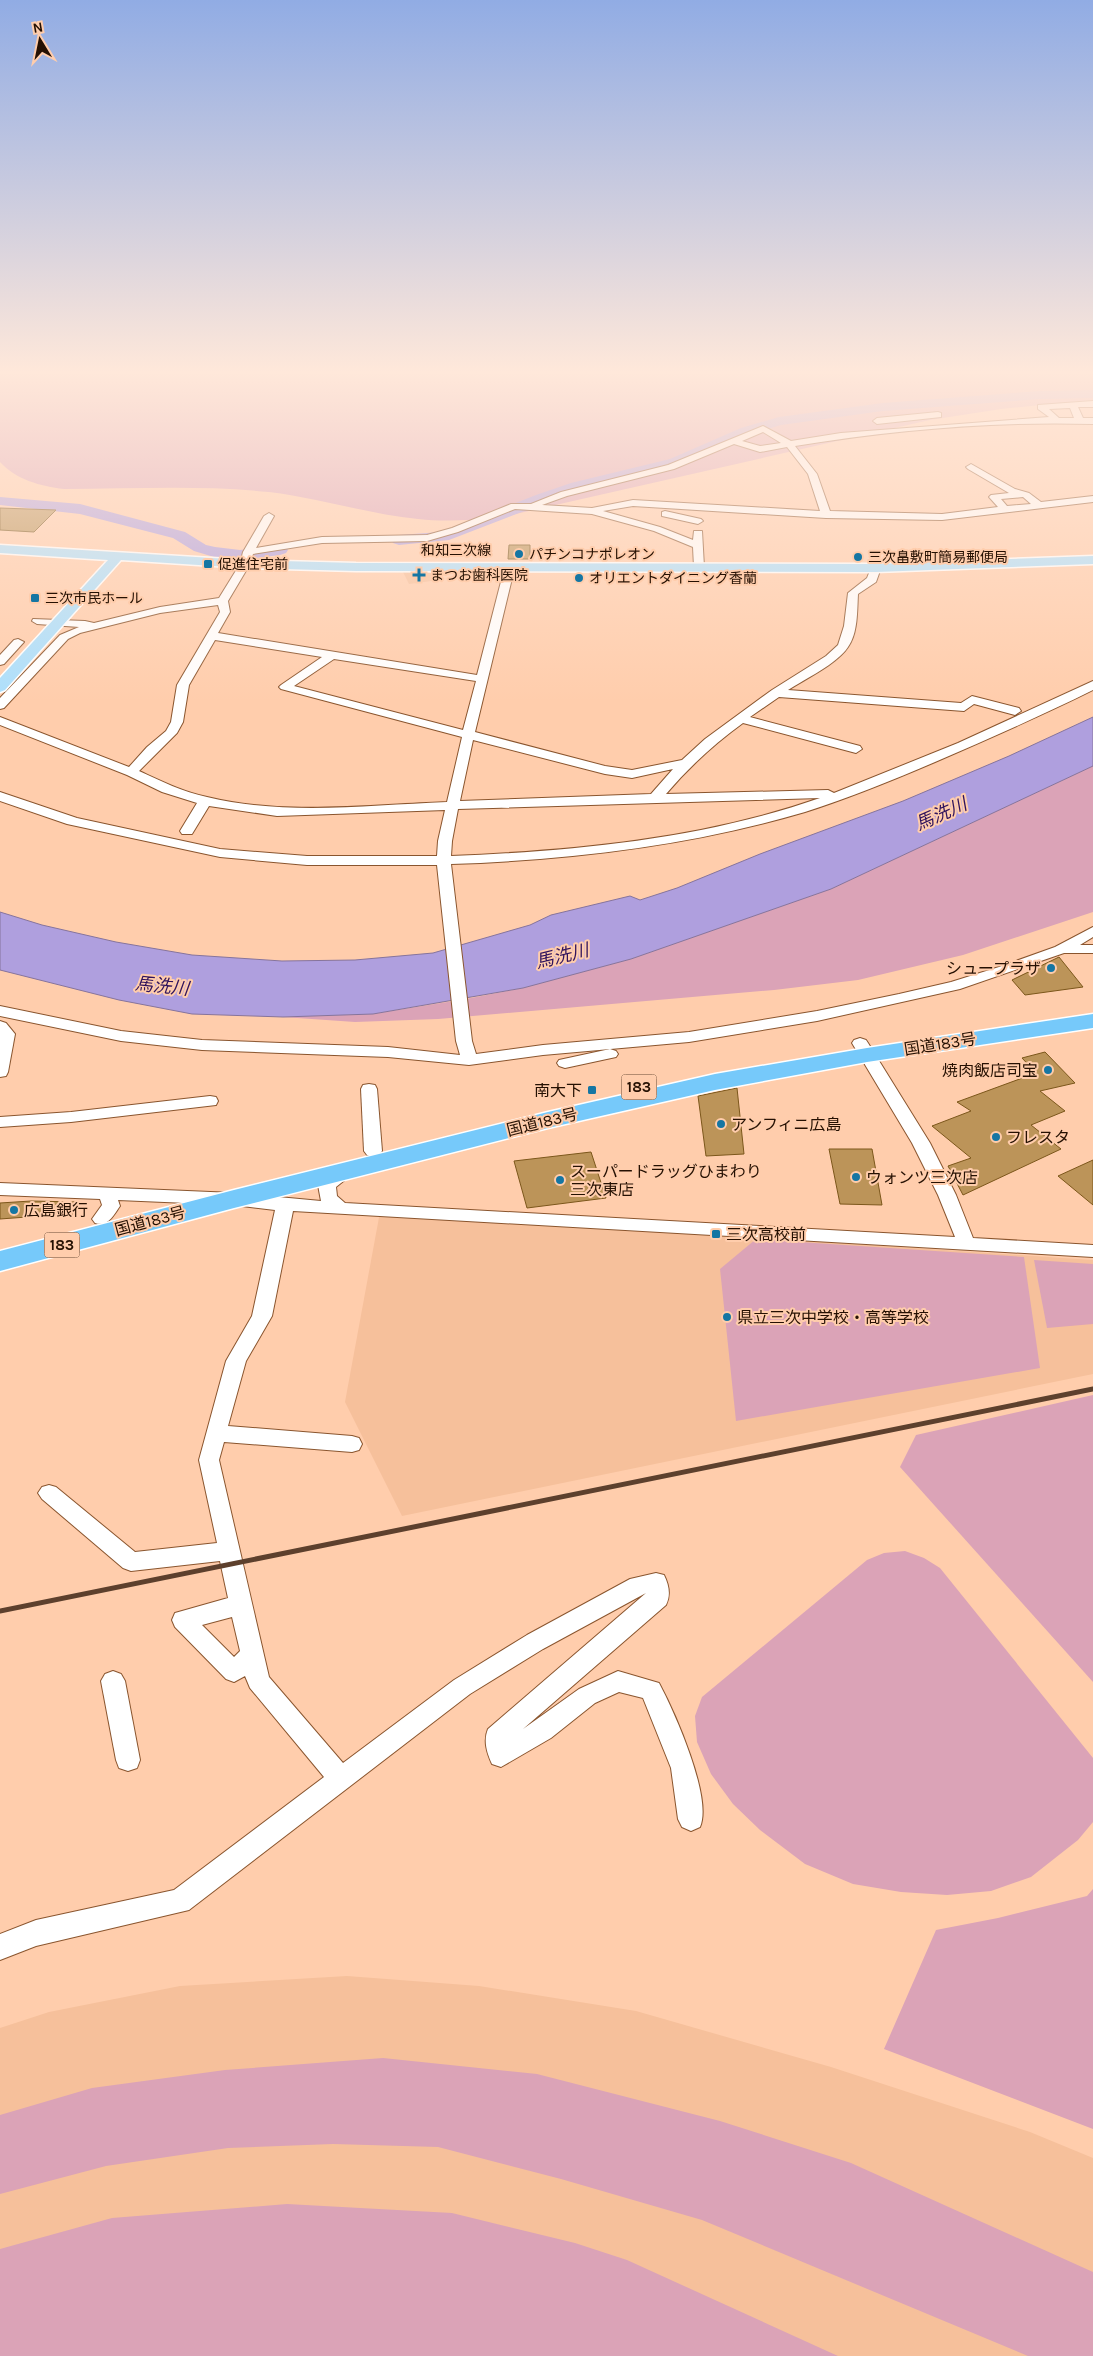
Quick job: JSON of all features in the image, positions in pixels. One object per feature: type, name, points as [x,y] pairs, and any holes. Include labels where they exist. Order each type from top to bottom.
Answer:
[{"type":"highway","name":"国道183号","points":[[0,1262],[234,1199],[548,1120],[864,1049],[1093,1010]]},
{"type":"highway","name":"国道183号","points":[[0,1247],[104,1207],[193,1199],[542,1108],[709,1071],[864,1049],[1093,1021]]},
{"type":"main road","name":"和知三次線","points":[[0,549],[118,556],[246,557],[356,567],[876,568],[1093,560]]},
{"type":"main road","points":[[0,687],[118,556]]},
{"type":"street","points":[[529,506],[564,494],[612,482]]},
{"type":"street","points":[[815,482],[824,503],[826,515]]},
{"type":"street","points":[[996,482],[1012,492],[1026,495],[1040,506]]},
{"type":"street","points":[[1006,511],[994,496],[1026,495]]},
{"type":"street","points":[[592,512],[620,504],[826,515],[942,517],[1006,511],[1093,499]]},
{"type":"street","points":[[620,504],[698,521]]},
{"type":"street","points":[[246,557],[322,540],[427,538],[455,530],[514,506],[592,512],[658,529],[697,545]]},
{"type":"street","points":[[698,507],[697,545],[699,567]]},
{"type":"street","points":[[131,772],[151,750],[171,733],[177,722],[184,685],[225,612],[223,601],[268,516]]},
{"type":"street","points":[[469,1060],[464,1041],[445,841],[468,735],[510,566]]},
{"type":"street","points":[[656,798],[686,763],[709,742],[776,693],[830,658],[843,646],[850,626],[853,593],[872,580],[876,568]]},
{"type":"street","points":[[0,705],[64,637],[91,626],[160,610],[223,601]]},
{"type":"street","points":[[37,621],[58,621],[91,626]]},
{"type":"street","points":[[213,636],[482,678]]},
{"type":"street","points":[[0,646],[18,642],[0,662]]},
{"type":"street","points":[[333,654],[285,687],[468,735],[632,774],[686,763]]},
{"type":"street","points":[[0,796],[61,818],[121,833],[221,853],[330,862],[446,866],[628,846],[711,832],[800,809],[884,780],[1037,713],[1093,685]]},
{"type":"street","points":[[776,693],[964,707],[972,700],[979,700],[1015,711]]},
{"type":"street","points":[[742,719],[856,749]]},
{"type":"street","points":[[0,721],[131,772],[167,789],[205,801],[277,812],[656,798],[845,794]]},
{"type":"street","points":[[187,831],[205,801]]},
{"type":"street","points":[[0,1011],[121,1036],[202,1045],[388,1052],[469,1060],[543,1050],[689,1037],[817,1016],[946,988],[1060,950],[1093,931]]},
{"type":"street","points":[[1060,950],[1093,949]]},
{"type":"street","points":[[0,1026],[7,1034],[0,1072]]},
{"type":"street","points":[[565,1063],[630,1051],[658,1040]]},
{"type":"street","points":[[864,1049],[921,1142],[947,1196],[966,1243]]},
{"type":"street","points":[[369,1088],[373,1152]]},
{"type":"street","points":[[0,1122],[72,1117],[210,1101]]},
{"type":"street","points":[[340,1208],[328,1198],[327,1186],[347,1170]]},
{"type":"street","points":[[0,1189],[104,1207]]},
{"type":"street","points":[[193,1199],[234,1199],[285,1205],[1093,1251]]},
{"type":"street","points":[[285,1205],[262,1316],[236,1361],[209,1460],[258,1681],[340,1778]]},
{"type":"street","points":[[215,1433],[352,1444]]},
{"type":"street","points":[[49,1493],[131,1562],[228,1551]]},
{"type":"street","points":[[0,1947],[36,1933],[180,1901],[462,1687],[535,1642],[629,1591],[656,1582],[658,1598],[497,1737],[501,1756],[543,1730],[587,1696],[618,1681],[651,1690],[662,1708],[683,1768],[691,1819]]},
{"type":"street","points":[[240,1605],[183,1620],[234,1672],[252,1654]]},
{"type":"street","points":[[113,1681],[128,1760]]},
{"type":"shaded area","points":[[32,482],[657,482],[498,518],[468,520],[399,517],[269,492],[192,488],[64,489]]},
{"type":"shaded area","points":[[401,568],[431,568],[439,580],[409,584]]},
{"type":"shaded area","points":[[1093,766],[1093,912],[963,955],[858,980],[774,990],[438,1019],[355,1022],[283,1017],[373,1014],[466,999],[523,988],[631,959],[831,889]]},
{"type":"shaded area","name":"県立三次中学校・高等学校","points":[[380,1212],[1093,1260],[1093,1374],[402,1516],[345,1402]]},
{"type":"shaded area","points":[[756,1239],[1024,1257],[1040,1368],[736,1421],[720,1269]]},
{"type":"shaded area","points":[[1034,1260],[1093,1264],[1093,1324],[1047,1328]]},
{"type":"shaded area","points":[[1093,1395],[1093,1682],[900,1467],[916,1435]]},
{"type":"shaded area","points":[[905,1551],[924,1558],[940,1568],[1093,1758],[1093,1822],[1078,1840],[1031,1877],[991,1891],[947,1895],[901,1892],[853,1884],[805,1864],[760,1830],[733,1804],[711,1774],[697,1742],[695,1716],[702,1697],[867,1560],[884,1553]]},
{"type":"shaded area","points":[[1093,1889],[1093,2129],[884,2049],[936,1930],[998,1918],[1087,1896]]},
{"type":"shaded area","points":[[347,1976],[479,1986],[636,2011],[831,2067],[1030,2132],[1093,2158],[1093,2356],[0,2356],[0,2028],[49,2012],[180,1986]]},
{"type":"shaded area","points":[[383,2058],[537,2074],[720,2121],[851,2163],[1093,2272],[1093,2356],[1028,2356],[702,2220],[561,2179],[438,2147],[333,2144],[228,2148],[106,2166],[0,2194],[0,2115],[92,2088],[225,2070]]},
{"type":"shaded area","points":[[287,2204],[452,2213],[575,2243],[627,2260],[838,2356],[0,2356],[0,2249],[112,2218]]},
{"type":"water","name":"馬洗川","points":[[1093,717],[1093,766],[831,889],[631,959],[523,988],[373,1014],[283,1017],[192,1014],[119,1000],[0,970],[0,912],[42,925],[116,942],[192,955],[282,961],[355,960],[433,953],[530,925],[551,915],[630,896],[640,900],[677,888],[760,854],[903,801],[1009,756]]},
{"type":"building","points":[[0,508],[56,510],[34,532],[0,530]]},
{"type":"building","name":"パチンコナポレオン","points":[[509,545],[530,545],[530,559],[508,559]]},
{"type":"building","name":"シュープラザ","points":[[1059,957],[1083,987],[1025,995],[1012,980]]},
{"type":"building","name":"フレスタ","points":[[1045,1052],[1075,1083],[1040,1091],[1065,1111],[1031,1125],[1061,1149],[963,1195],[948,1166],[971,1158],[932,1126],[971,1111],[957,1102],[1036,1073],[1022,1058]]},
{"type":"building","name":"アンフィニ広島","points":[[737,1088],[744,1154],[706,1156],[698,1096]]},
{"type":"building","name":"ウォンツ三次店","points":[[829,1149],[872,1149],[882,1205],[840,1204]]},
{"type":"building","name":"スーパードラッグひまわり 三次東店","points":[[591,1152],[606,1198],[527,1208],[514,1161]]},
{"type":"building","points":[[1093,1160],[1093,1205],[1058,1176]]},
{"type":"building","points":[[31,1201],[77,1202],[72,1216],[28,1215],[27,1217],[0,1219],[0,1203]]},
{"type":"waterway","points":[[399,540],[443,537],[541,498],[593,482]]},
{"type":"waterway","points":[[0,501],[80,509],[179,535],[200,548],[214,552],[240,555],[280,550]]},
{"type":"railway","points":[[0,1611],[1093,1389]]},
{"type":"place","name":"パチンコナポレオン","points":[[519,554]]},
{"type":"place","name":"三次畠敷町簡易郵便局","points":[[858,557]]},
{"type":"place","name":"促進住宅前","points":[[208,564]]},
{"type":"place","name":"まつお歯科医院","points":[[419,575]]},
{"type":"place","name":"オリエントダイニング香蘭","points":[[579,578]]},
{"type":"place","name":"三次市民ホール","points":[[35,598]]},
{"type":"place","name":"シュープラザ","points":[[1051,968]]},
{"type":"place","name":"焼肉飯店司宝","points":[[1048,1070]]},
{"type":"place","name":"南大下","points":[[592,1090]]},
{"type":"place","name":"アンフィニ広島","points":[[721,1124]]},
{"type":"place","name":"フレスタ","points":[[996,1137]]},
{"type":"place","name":"ウォンツ三次店","points":[[856,1177]]},
{"type":"place","name":"スーパードラッグひまわり 三次東店","points":[[560,1180]]},
{"type":"place","name":"広島銀行","points":[[14,1210]]},
{"type":"place","name":"三次高校前","points":[[716,1234]]},
{"type":"place","name":"県立三次中学校・高等学校","points":[[727,1317]]}]
